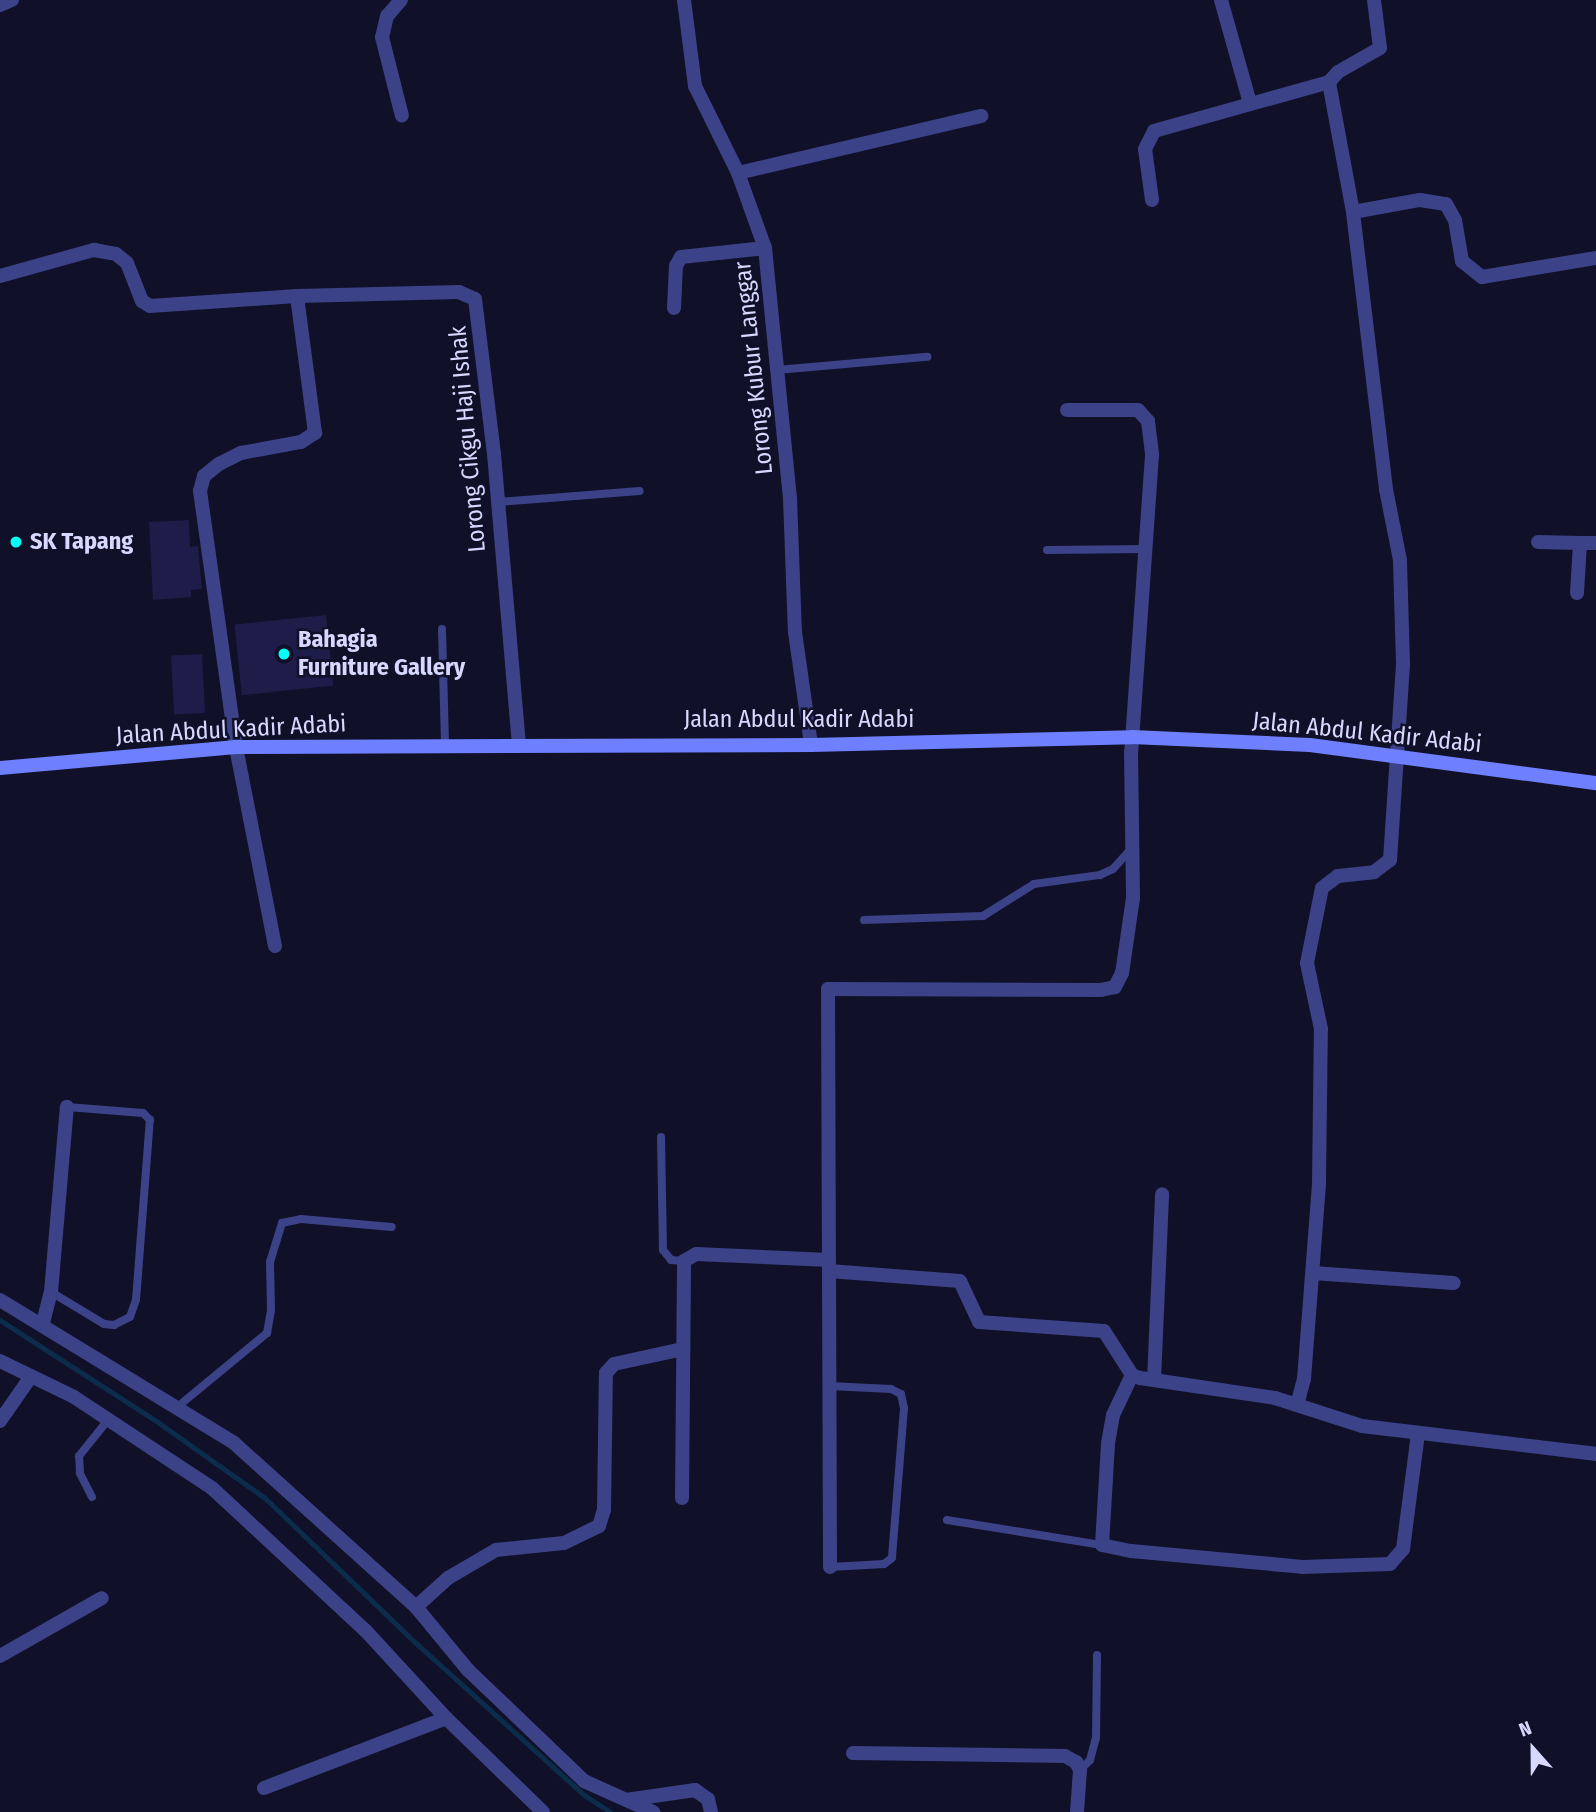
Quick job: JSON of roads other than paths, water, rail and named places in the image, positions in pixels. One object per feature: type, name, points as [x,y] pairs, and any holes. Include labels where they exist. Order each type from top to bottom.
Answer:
[{"type":"main road","name":"Jalan Abdul Kadir Adabi","points":[[0,768],[236,747],[811,745],[1132,737],[1311,746],[1596,783]]},
{"type":"street","points":[[0,5],[12,0]]},
{"type":"street","points":[[401,0],[387,16],[382,37],[402,116]]},
{"type":"street","name":"Lorong Kubur Langgar","points":[[684,0],[695,86],[738,173],[765,248],[790,498],[795,632],[811,745]]},
{"type":"street","points":[[1221,0],[1250,103]]},
{"type":"street","points":[[1152,200],[1145,149],[1154,131],[1329,82],[1338,72],[1380,48],[1374,0]]},
{"type":"street","points":[[1297,1405],[1304,1379],[1313,1273],[1321,1029],[1307,963],[1317,899],[1330,880],[1374,872],[1390,860],[1403,663],[1400,560],[1386,489],[1353,212],[1329,82]]},
{"type":"street","points":[[738,173],[981,116]]},
{"type":"street","points":[[1353,212],[1420,200],[1446,204],[1455,220],[1462,261],[1482,277],[1596,258]]},
{"type":"street","points":[[674,308],[676,266],[681,257],[765,248]]},
{"type":"street","points":[[0,276],[94,250],[117,254],[127,262],[142,301],[150,306],[297,296],[315,433],[301,442],[241,453],[219,464],[204,476],[200,491],[236,747],[275,946]]},
{"type":"street","name":"Lorong Cikgu Haji Ishak","points":[[297,296],[459,292],[475,299],[498,502],[519,744]]},
{"type":"street","points":[[830,1567],[828,989],[991,992],[1115,987],[1122,973],[1132,898],[1129,851],[1132,737],[1152,455],[1148,421],[1130,407],[1067,410]]},
{"type":"street","points":[[1538,542],[1596,543]]},
{"type":"street","points":[[1577,593],[1580,544]]},
{"type":"street","points":[[43,1323],[51,1292],[67,1107]]},
{"type":"street","points":[[1154,1381],[1162,1194]]},
{"type":"street","points":[[682,1498],[684,1261],[696,1254],[960,1281],[979,1322],[1104,1331],[1132,1375],[1154,1381],[1297,1405],[1362,1426],[1596,1454]]},
{"type":"street","points":[[1313,1273],[1454,1283]]},
{"type":"street","points":[[0,1300],[43,1323],[234,1443],[416,1607],[468,1670],[584,1781],[653,1812]]},
{"type":"street","points":[[416,1607],[448,1578],[496,1550],[564,1543],[599,1526],[604,1510],[606,1373],[614,1364],[683,1349]]},
{"type":"street","points":[[0,1361],[30,1378],[74,1397],[212,1488],[275,1542],[365,1630],[446,1718],[536,1809]]},
{"type":"street","points":[[1132,1375],[1113,1415],[1108,1444],[1102,1545],[1231,1563],[1380,1568],[1390,1564],[1403,1549],[1418,1434]]},
{"type":"street","points":[[0,1421],[30,1378]]},
{"type":"street","points":[[0,1656],[102,1598]]},
{"type":"street","points":[[264,1787],[446,1718]]},
{"type":"street","points":[[853,1754],[1065,1756],[1076,1762],[1080,1770],[1077,1812]]},
{"type":"street","points":[[625,1800],[695,1790],[708,1799],[711,1812]]},
{"type":"lane","points":[[777,370],[928,357]]},
{"type":"lane","points":[[498,502],[640,491]]},
{"type":"lane","points":[[1047,550],[1147,549]]},
{"type":"lane","points":[[442,629],[445,745]]},
{"type":"lane","points":[[864,920],[983,916],[1034,884],[1100,875],[1113,869],[1129,851]]},
{"type":"lane","points":[[51,1292],[104,1324],[114,1325],[134,1310],[138,1274],[150,1119],[143,1113],[67,1107]]},
{"type":"lane","points":[[661,1137],[663,1250],[671,1259],[684,1261]]},
{"type":"lane","points":[[176,1408],[267,1333],[271,1310],[270,1262],[282,1223],[300,1219],[392,1227]]},
{"type":"lane","points":[[829,1386],[891,1389],[901,1394],[904,1408],[892,1558],[884,1564],[830,1567]]},
{"type":"lane","points":[[92,1497],[80,1473],[79,1456],[107,1420]]},
{"type":"lane","points":[[947,1520],[1102,1545]]},
{"type":"lane","points":[[1080,1770],[1090,1760],[1096,1738],[1097,1655]]},
{"type":"waterway","points":[[0,1320],[159,1423],[265,1498],[418,1645],[584,1795],[610,1812]]},
{"type":"place","name":"SK Tapang","points":[[16,542]]},
{"type":"place","name":"Bahagia Furniture Gallery","points":[[284,654]]}]
